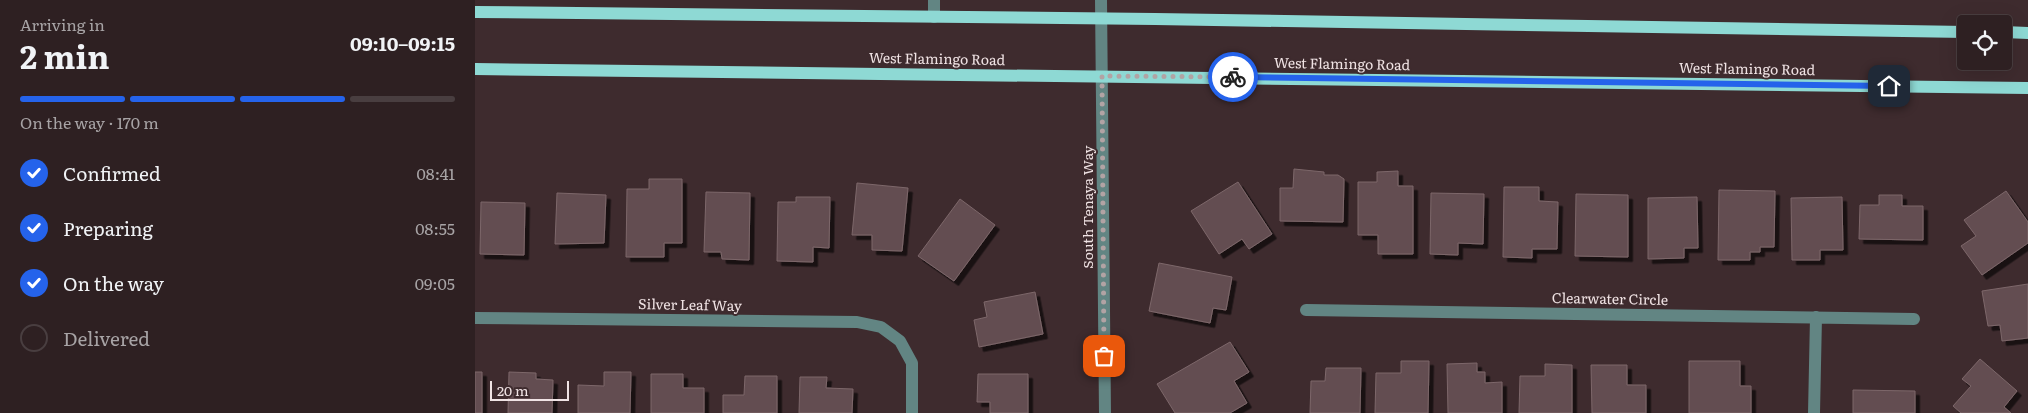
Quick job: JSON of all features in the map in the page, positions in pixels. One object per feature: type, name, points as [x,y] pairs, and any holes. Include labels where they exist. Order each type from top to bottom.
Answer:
[{"type":"main road","points":[[475,12],[1957,32]]},
{"type":"main road","points":[[2012,32],[2028,33]]},
{"type":"main road","name":"West Flamingo Road","points":[[475,69],[2028,88]]},
{"type":"street","points":[[934,17],[935,0]]},
{"type":"street","name":"South Tenaya Way","points":[[1101,0],[1105,413]]},
{"type":"street","name":"Clearwater Circle","points":[[1306,310],[1914,318]]},
{"type":"street","points":[[1814,413],[1816,317]]},
{"type":"street","name":"Silver Leaf Way","points":[[475,318],[857,322],[881,327],[899,341],[912,363],[912,413]]},
{"type":"building","points":[[1294,169],[1324,172],[1324,175],[1338,175],[1344,179],[1343,222],[1280,221],[1280,188],[1293,188]]},
{"type":"building","points":[[1398,171],[1398,186],[1413,186],[1413,254],[1378,254],[1378,235],[1358,235],[1358,182],[1377,182],[1377,172]]},
{"type":"building","points":[[649,179],[682,179],[682,243],[664,243],[664,257],[626,257],[627,189],[649,189]]},
{"type":"building","points":[[1238,182],[1272,234],[1249,249],[1242,239],[1219,254],[1191,211]]},
{"type":"building","points":[[857,183],[908,188],[902,251],[872,250],[872,235],[852,235]]},
{"type":"building","points":[[1504,187],[1539,187],[1539,201],[1558,202],[1557,249],[1532,249],[1532,258],[1503,257]]},
{"type":"building","points":[[1719,190],[1775,191],[1774,247],[1760,247],[1760,252],[1750,252],[1750,260],[1718,260]]},
{"type":"building","points":[[2006,191],[2028,222],[2028,243],[1982,275],[1961,246],[1976,236],[1964,220]]},
{"type":"building","points":[[706,192],[750,193],[749,260],[722,259],[721,252],[704,252]]},
{"type":"building","points":[[557,193],[606,195],[604,243],[555,244]]},
{"type":"building","points":[[1431,193],[1484,194],[1483,244],[1458,243],[1458,255],[1430,254]]},
{"type":"building","points":[[1576,194],[1628,195],[1628,257],[1575,256]]},
{"type":"building","points":[[1879,195],[1902,195],[1902,206],[1923,206],[1923,240],[1859,239],[1860,205],[1879,205]]},
{"type":"building","points":[[796,197],[830,197],[829,248],[813,247],[813,262],[777,261],[778,202],[796,202]]},
{"type":"building","points":[[1697,197],[1698,248],[1684,248],[1684,258],[1648,259],[1648,198]]},
{"type":"building","points":[[1842,197],[1843,250],[1820,250],[1820,260],[1792,260],[1791,198]]},
{"type":"building","points":[[960,199],[995,225],[954,281],[918,256]]},
{"type":"building","points":[[481,202],[525,203],[524,255],[480,254]]},
{"type":"building","points":[[1159,263],[1232,277],[1226,310],[1213,308],[1210,323],[1149,311]]},
{"type":"building","points":[[2028,284],[2028,338],[2002,341],[2000,325],[1988,326],[1982,291]]},
{"type":"building","points":[[1035,292],[1043,334],[979,347],[974,320],[987,317],[984,302]]},
{"type":"building","points":[[1230,342],[1249,372],[1234,381],[1247,403],[1230,413],[1175,413],[1157,384]]},
{"type":"building","points":[[1980,359],[2017,391],[2004,407],[2011,413],[1961,413],[1953,406],[1971,386],[1962,379]]},
{"type":"building","points":[[1401,361],[1429,361],[1428,413],[1375,413],[1376,373],[1401,373]]},
{"type":"building","points":[[1689,361],[1740,361],[1740,386],[1751,386],[1751,413],[1689,413]]},
{"type":"building","points":[[1477,363],[1477,372],[1485,372],[1485,383],[1502,382],[1502,413],[1448,413],[1447,364]]},
{"type":"building","points":[[1545,364],[1572,365],[1572,413],[1519,413],[1520,376],[1545,376]]},
{"type":"building","points":[[1591,365],[1627,365],[1627,385],[1646,385],[1646,413],[1592,413]]},
{"type":"building","points":[[1326,368],[1361,368],[1360,413],[1310,413],[1311,381],[1325,381]]},
{"type":"building","points":[[475,372],[482,372],[482,413],[475,413]]},
{"type":"building","points":[[509,372],[536,373],[536,379],[553,380],[552,413],[508,413]]},
{"type":"building","points":[[604,372],[631,372],[630,413],[578,413],[578,385],[604,386]]},
{"type":"building","points":[[651,374],[683,374],[683,388],[704,388],[704,413],[651,413]]},
{"type":"building","points":[[978,374],[1028,374],[1028,413],[990,413],[990,402],[977,402]]},
{"type":"building","points":[[745,376],[777,376],[777,413],[723,413],[723,395],[744,395]]},
{"type":"building","points":[[800,377],[827,377],[826,388],[853,389],[852,413],[799,413]]},
{"type":"building","points":[[1853,390],[1915,391],[1915,413],[1853,413]]},
{"type":"way so far","points":[[1104,356],[1102,76],[1233,77]]},
{"type":"route","points":[[1233,77],[1889,86]]}]
